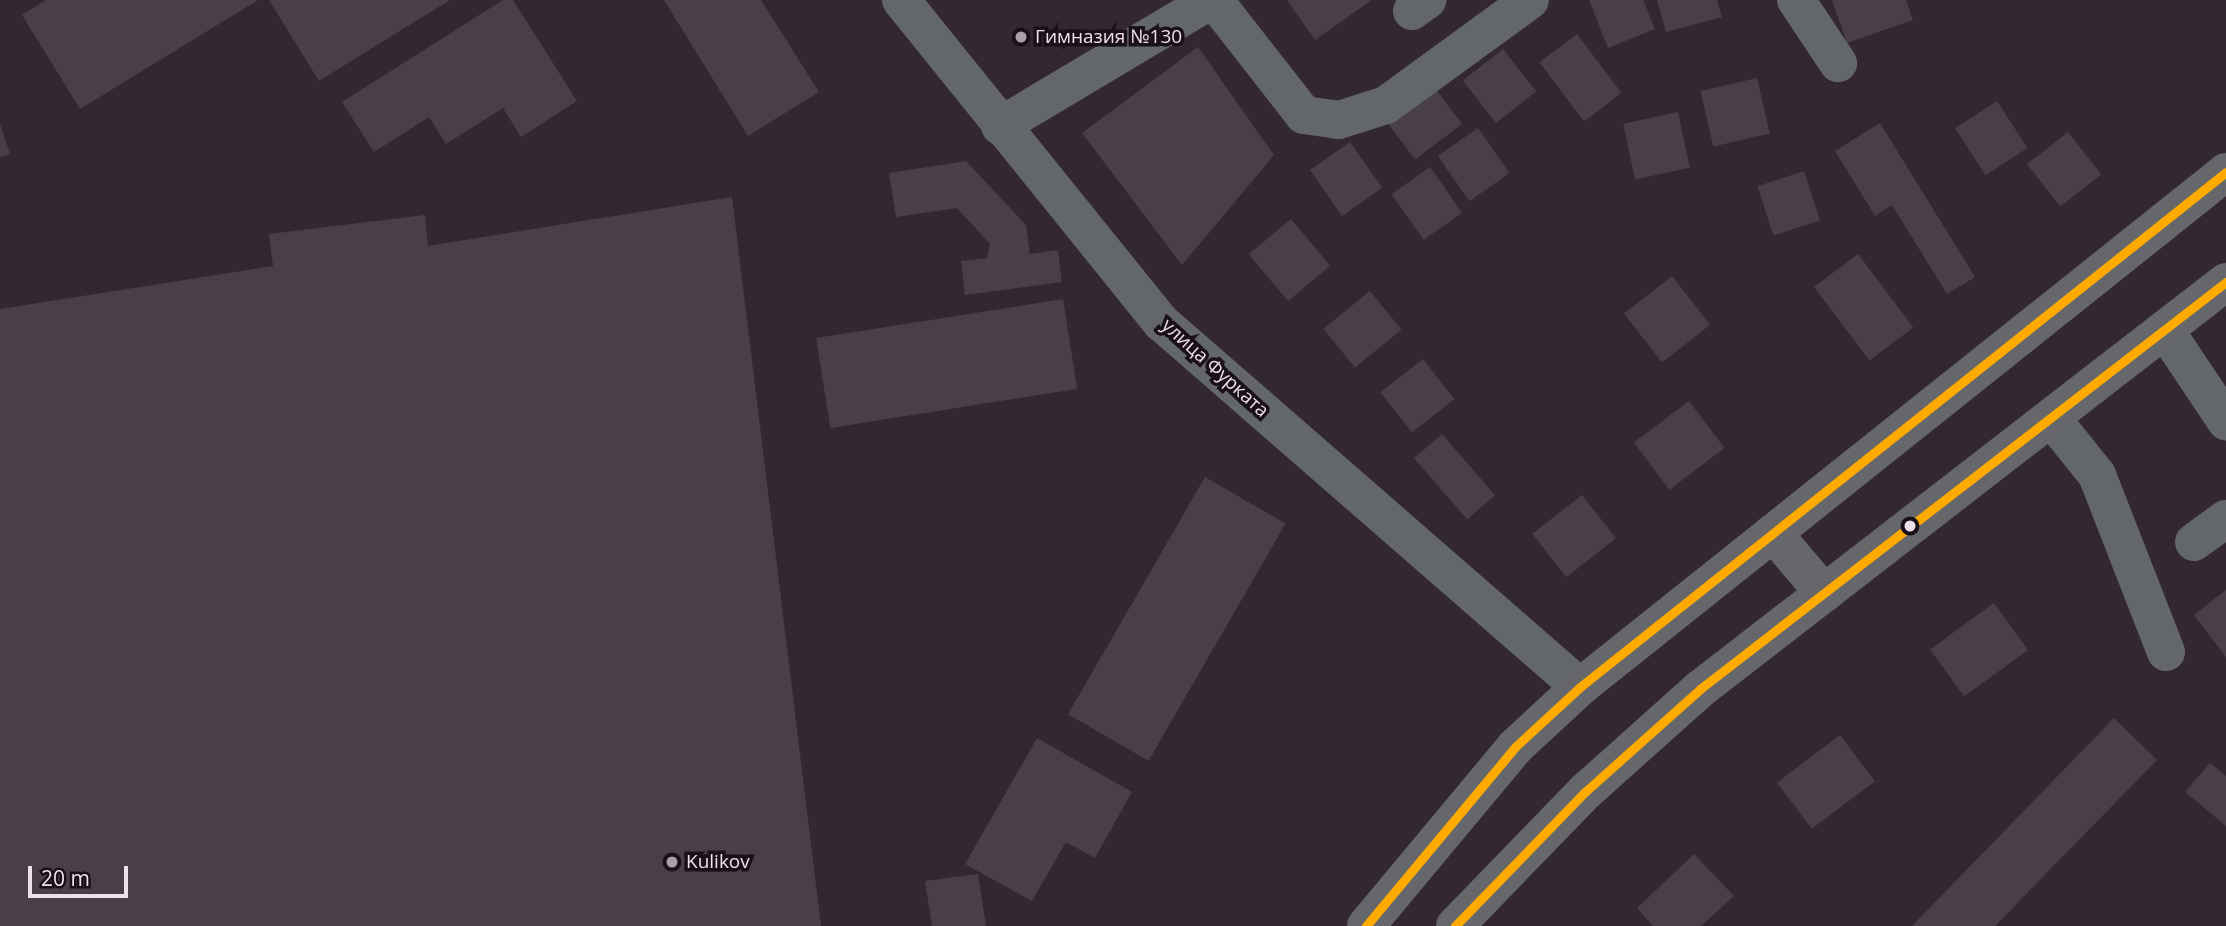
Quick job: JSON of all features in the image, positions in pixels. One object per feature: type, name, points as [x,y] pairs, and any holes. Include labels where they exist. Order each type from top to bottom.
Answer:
[{"type":"main road","points":[[1366,926],[1515,747],[1580,687],[2226,173]]},
{"type":"main road","points":[[1455,926],[1586,790],[1700,689],[2226,282]]},
{"type":"main road","points":[[1773,533],[1824,593]]},
{"type":"street","name":"улица Фурката","points":[[901,0],[1000,126],[1162,323],[1580,687]]},
{"type":"street","points":[[1000,126],[1213,0],[1304,115],[1339,120],[1386,105],[1530,0]]},
{"type":"street","points":[[1796,0],[1839,63]]},
{"type":"street","points":[[2165,330],[2226,421]]},
{"type":"street","points":[[2052,419],[2097,475],[2166,652]]},
{"type":"street","points":[[2194,542],[2226,519]]},
{"type":"building","points":[[46,0],[258,0],[80,109],[22,15]]},
{"type":"building","points":[[269,0],[450,0],[319,81]]},
{"type":"building","points":[[503,0],[513,0],[577,101],[521,137],[503,108],[446,144],[429,117],[374,152],[342,102]]},
{"type":"building","points":[[664,0],[761,0],[819,92],[748,136]]},
{"type":"building","points":[[1287,0],[1372,0],[1315,40]]},
{"type":"building","points":[[1589,0],[1643,0],[1655,29],[1608,48]]},
{"type":"building","points":[[1657,0],[1717,0],[1722,17],[1666,32]]},
{"type":"building","points":[[1832,0],[1906,0],[1913,20],[1847,43]]},
{"type":"building","points":[[1577,34],[1622,93],[1584,121],[1539,62]]},
{"type":"building","points":[[1198,47],[1274,155],[1182,265],[1082,133]]},
{"type":"building","points":[[1503,49],[1536,92],[1496,123],[1463,80]]},
{"type":"building","points":[[1757,78],[1770,134],[1713,147],[1700,91]]},
{"type":"building","points":[[1435,88],[1462,124],[1415,159],[1388,124]]},
{"type":"building","points":[[1997,101],[2027,148],[1986,175],[1955,128]]},
{"type":"building","points":[[1678,112],[1690,168],[1635,179],[1623,124]]},
{"type":"building","points":[[1880,123],[1975,277],[1947,294],[1892,205],[1875,216],[1835,151]]},
{"type":"building","points":[[0,124],[10,154],[0,157]]},
{"type":"building","points":[[1478,128],[1510,173],[1469,201],[1438,156]]},
{"type":"building","points":[[2068,132],[2101,175],[2060,207],[2027,164]]},
{"type":"building","points":[[1350,142],[1382,188],[1342,216],[1310,170]]},
{"type":"building","points":[[966,161],[1026,225],[1030,254],[1058,250],[1062,282],[965,295],[961,261],[987,258],[990,244],[957,208],[896,217],[889,173]]},
{"type":"building","points":[[1430,167],[1462,213],[1424,240],[1391,194]]},
{"type":"building","points":[[1804,171],[1820,220],[1773,236],[1757,186]]},
{"type":"building","points":[[732,197],[821,926],[0,926],[0,309],[273,266],[269,234],[425,215],[428,246]]},
{"type":"building","points":[[1291,219],[1330,266],[1288,301],[1249,254]]},
{"type":"building","points":[[1858,254],[1913,327],[1869,361],[1814,287]]},
{"type":"building","points":[[1672,276],[1710,325],[1662,362],[1624,314]]},
{"type":"building","points":[[1370,291],[1401,330],[1355,368],[1323,329]]},
{"type":"building","points":[[1063,299],[1077,389],[830,428],[816,338]]},
{"type":"building","points":[[1423,359],[1454,399],[1412,432],[1380,392]]},
{"type":"building","points":[[1689,401],[1725,448],[1669,490],[1634,443]]},
{"type":"building","points":[[1442,434],[1495,495],[1467,519],[1414,458]]},
{"type":"building","points":[[1205,477],[1286,524],[1149,761],[1068,714]]},
{"type":"building","points":[[1582,495],[1616,538],[1566,577],[1532,534]]},
{"type":"building","points":[[2226,590],[2226,657],[2194,615]]},
{"type":"building","points":[[1994,603],[2028,650],[1964,696],[1930,649]]},
{"type":"building","points":[[2114,718],[2157,760],[1995,926],[1912,926]]},
{"type":"building","points":[[1840,735],[1875,781],[1812,829],[1777,783]]},
{"type":"building","points":[[1037,738],[1132,792],[1095,858],[1066,842],[1032,901],[965,864]]},
{"type":"building","points":[[2210,763],[2226,776],[2226,826],[2185,792]]},
{"type":"building","points":[[1694,854],[1734,896],[1701,926],[1653,926],[1637,908]]},
{"type":"building","points":[[978,874],[986,926],[932,926],[925,881]]},
{"type":"transit line","points":[[1366,926],[1515,747],[1580,687],[2226,172]]},
{"type":"transit line","points":[[1455,926],[1586,791],[1700,689],[2226,282]]},
{"type":"place","name":"Гимназия №130","points":[[1021,37]]},
{"type":"place","name":"Kulikov","points":[[672,862]]}]
